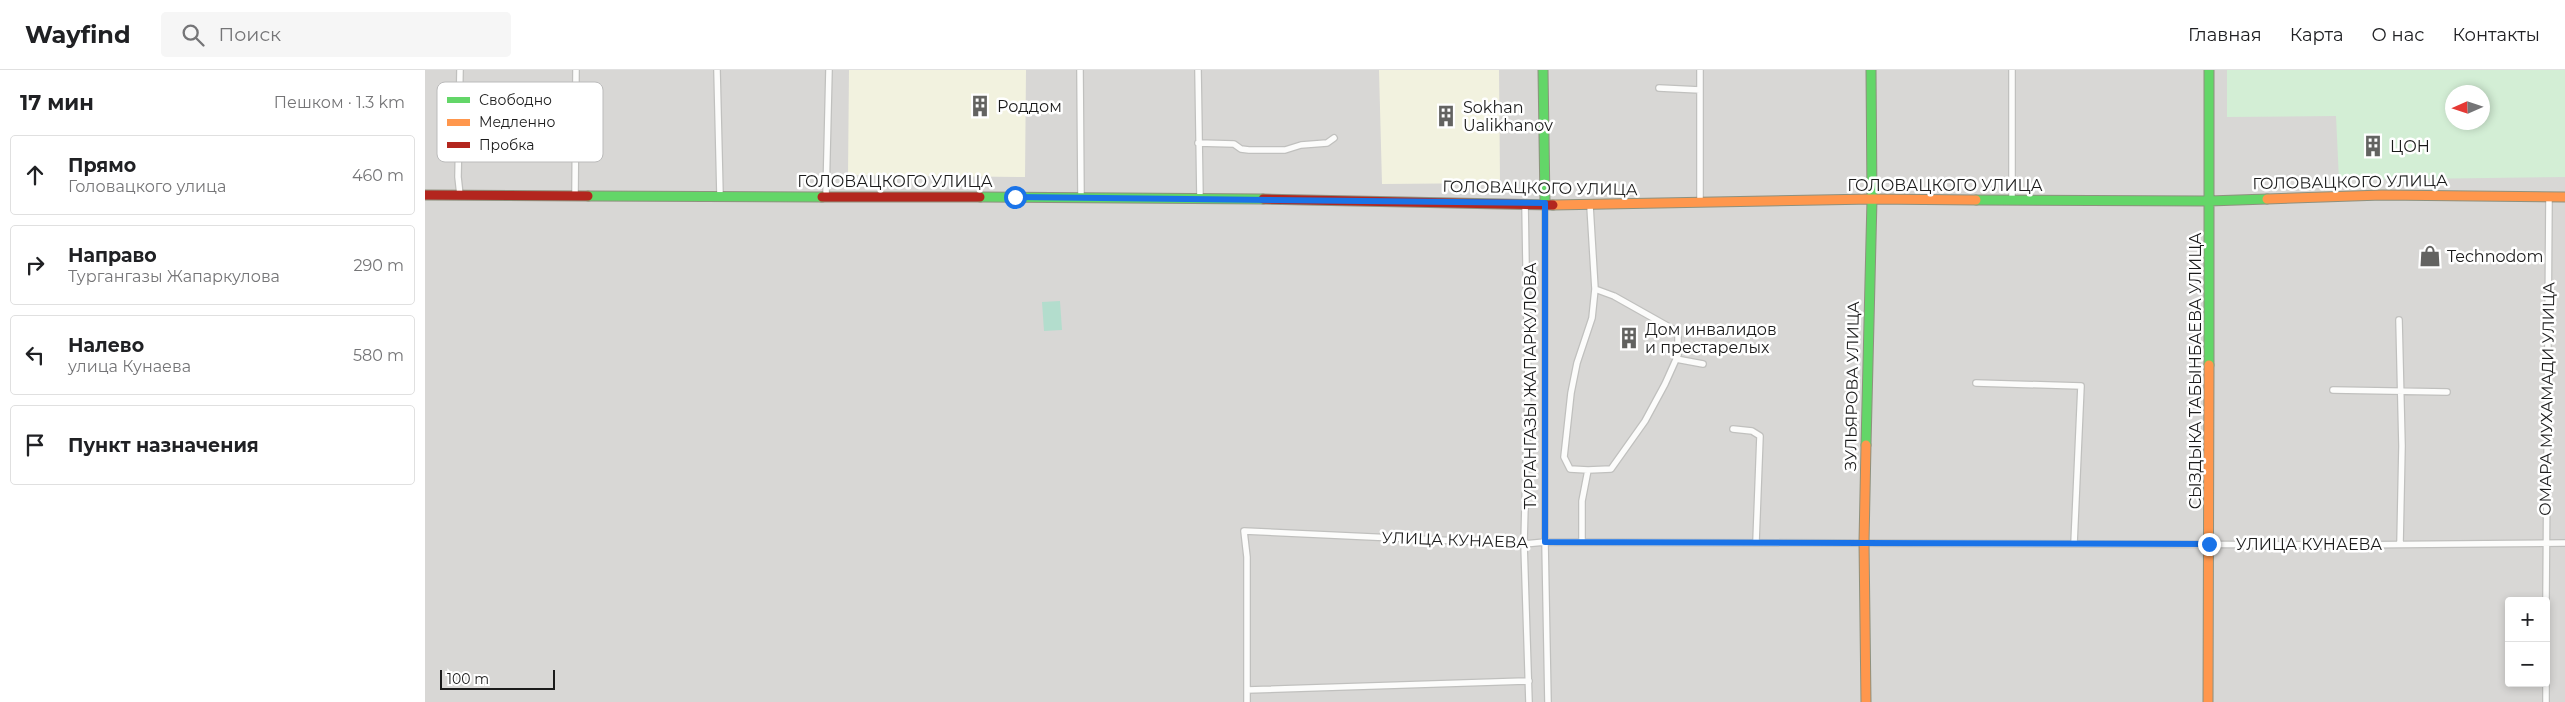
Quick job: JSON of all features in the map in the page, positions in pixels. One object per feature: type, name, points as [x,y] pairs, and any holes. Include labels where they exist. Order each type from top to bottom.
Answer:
[{"type":"main road","name":"ТУРГАНГАЗЫ ЖАПАРКУЛОВА","points":[[1543,70],[1545,203]]},
{"type":"main road","name":"ЗУЛЬЯРОВА УЛИЦА","points":[[1866,702],[1864,542],[1872,199],[1871,70]]},
{"type":"main road","name":"СЫЗДЫКА ТАБЫНБАЕВА УЛИЦА","points":[[2208,702],[2209,70]]},
{"type":"main road","name":"ГОЛОВАЦКОГО УЛИЦА","points":[[425,195],[1201,198],[1545,203],[1590,206],[1872,199],[2209,201],[2382,195],[2565,197]]},
{"type":"street","points":[[717,70],[720,196]]},
{"type":"street","points":[[826,196],[829,70]]},
{"type":"street","points":[[1080,70],[1081,197]]},
{"type":"street","points":[[1198,70],[1198,143],[1201,198]]},
{"type":"street","points":[[1700,70],[1700,203]]},
{"type":"street","points":[[2012,70],[2012,199]]},
{"type":"street","points":[[1659,88],[1700,90]]},
{"type":"street","points":[[1198,143],[1234,144],[1241,149],[1285,150],[1301,145],[1327,143],[1334,138]]},
{"type":"street","points":[[457,162],[457,177],[460,195]]},
{"type":"street","points":[[575,162],[575,196]]},
{"type":"street","name":"ОМАРА МУХАМАДИ УЛИЦА","points":[[2545,597],[2549,197]]},
{"type":"street","name":"ТУРГАНГАЗЫ ЖАПАРКУЛОВА","points":[[1545,203],[1545,542],[1548,702]]},
{"type":"street","name":"ТУРГАНГАЗЫ ЖАПАРКУЛОВА","points":[[1525,204],[1528,388],[1524,544],[1529,702]]},
{"type":"street","points":[[1590,206],[1595,290],[1592,318],[1577,363],[1564,440],[1564,457],[1571,469],[1611,469],[1645,421],[1678,355],[1678,332],[1614,296],[1595,290]]},
{"type":"street","points":[[2399,320],[2400,544]]},
{"type":"street","points":[[1676,359],[1703,364]]},
{"type":"street","points":[[1976,383],[2081,386],[2073,544]]},
{"type":"street","points":[[2333,390],[2400,390],[2413,393],[2447,392]]},
{"type":"street","points":[[1733,429],[1752,431],[1760,436],[1756,542]]},
{"type":"street","points":[[1582,542],[1582,501],[1588,470]]},
{"type":"street","name":"УЛИЦА КУНАЕВА","points":[[1247,690],[1247,558],[1244,531],[1524,544],[1545,542],[1864,542],[2565,544]]},
{"type":"street","points":[[1247,702],[1247,690],[1529,681]]},
{"type":"street","points":[[2546,687],[2546,702]]},
{"type":"shaded area","points":[[425,70],[2565,70],[2565,702],[425,702]]},
{"type":"shaded area","points":[[849,70],[1026,70],[1025,177],[848,175]]},
{"type":"shaded area","points":[[1379,70],[1499,70],[1500,183],[1382,184]]},
{"type":"green space","points":[[2227,70],[2565,70],[2565,177],[2339,180],[2336,116],[2227,117]]},
{"type":"green space","points":[[1060,301],[1062,330],[1044,331],[1042,302]]},
{"type":"traffic: fast","points":[[1543,70],[1545,203]]},
{"type":"traffic: fast","points":[[1866,445],[1872,199],[1871,70]]},
{"type":"traffic: fast","points":[[2209,70],[2209,365]]},
{"type":"traffic: fast","points":[[588,196],[822,197]]},
{"type":"traffic: fast","points":[[980,197],[1263,199]]},
{"type":"traffic: fast","points":[[1976,200],[2209,201],[2267,199]]},
{"type":"traffic: slow","points":[[2267,199],[2382,195],[2565,197]]},
{"type":"traffic: slow","points":[[1553,205],[1872,199],[1976,200]]},
{"type":"traffic: slow","points":[[2208,702],[2209,365]]},
{"type":"traffic: slow","points":[[1866,445],[1864,542],[1866,702]]},
{"type":"traffic: jam","points":[[425,195],[588,196]]},
{"type":"traffic: jam","points":[[822,197],[980,197]]},
{"type":"traffic: jam","points":[[1263,199],[1553,205]]},
{"type":"place","name":"Роддом","points":[[980,106]]},
{"type":"place","name":"Sokhan Ualikhanov","points":[[1446,116]]},
{"type":"place","name":"ЦОН","points":[[2373,146]]},
{"type":"place","name":"Technodom","points":[[2430,256]]},
{"type":"place","name":"Дом инвалидов и престарелых","points":[[1629,338]]},
{"type":"route","points":[[1015,197],[1545,203],[1545,542],[2209,544]]}]
